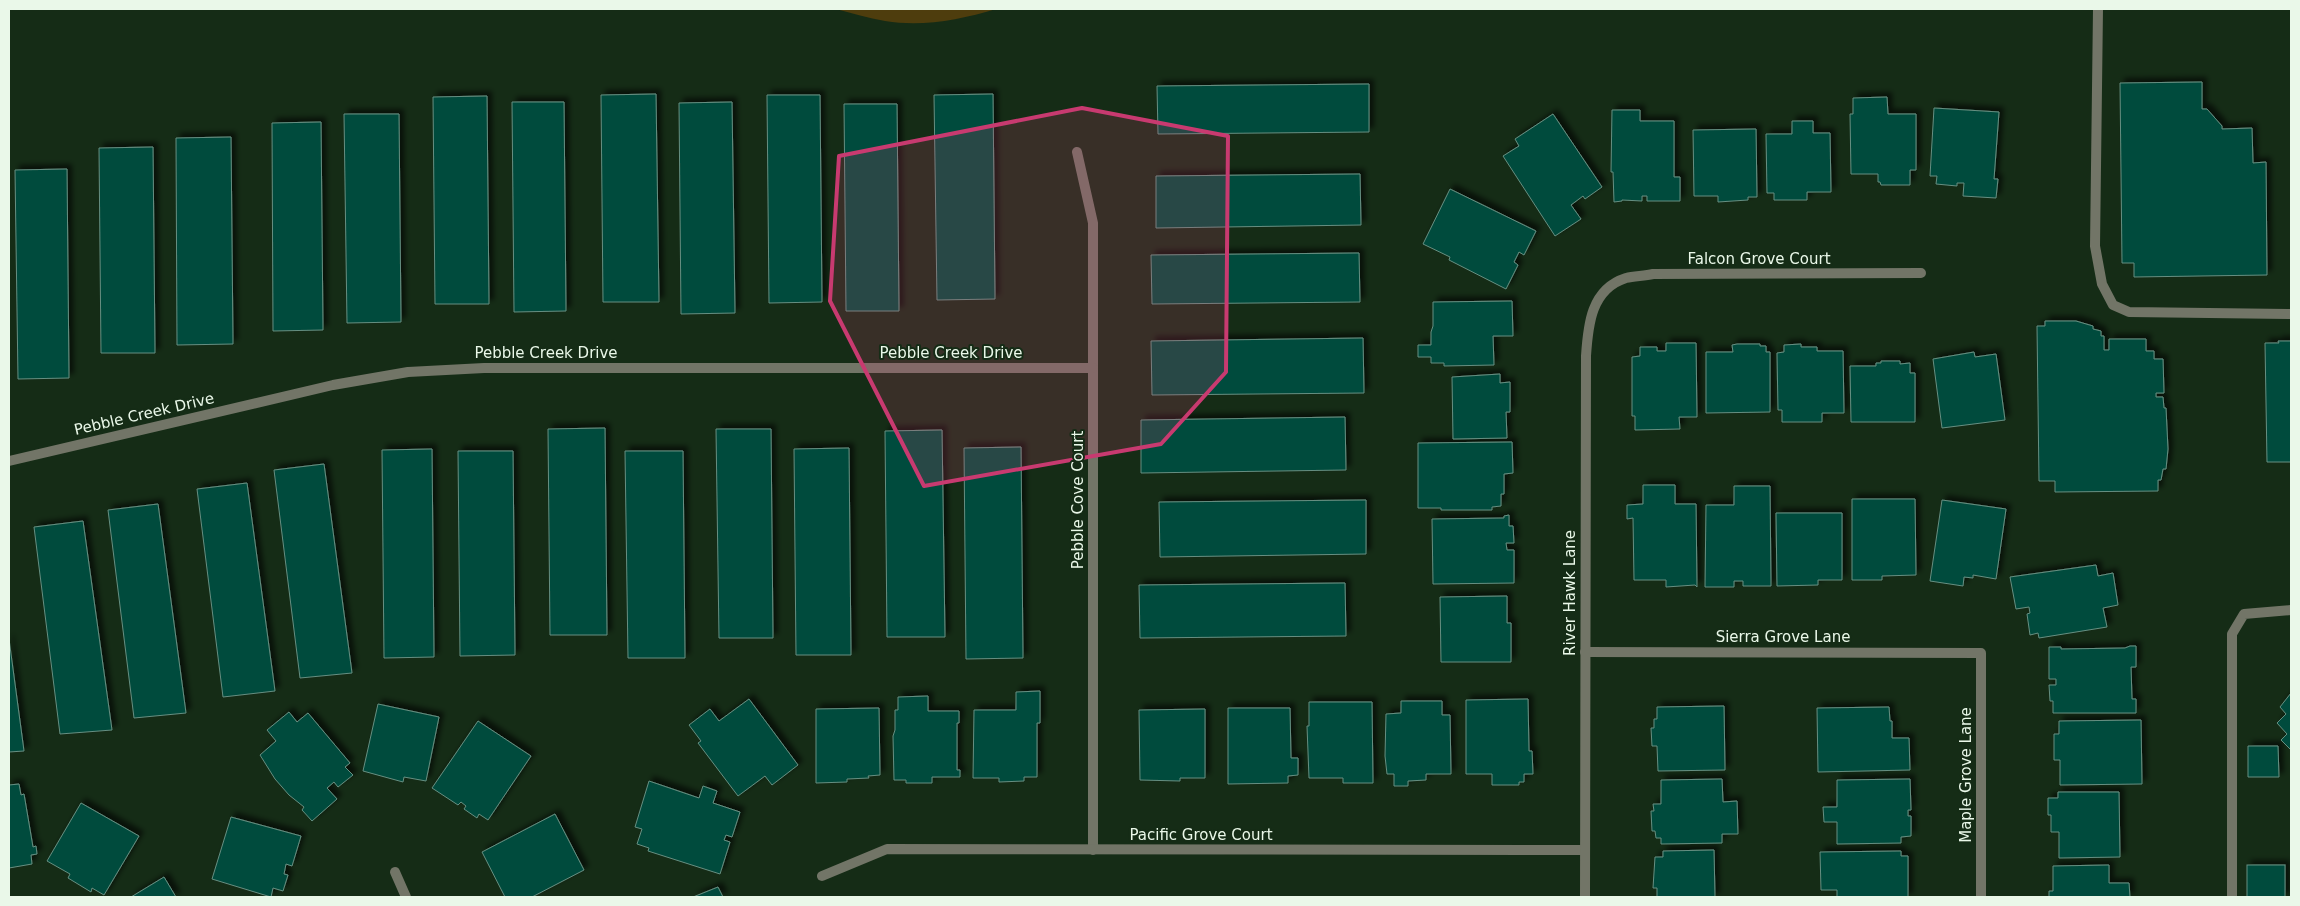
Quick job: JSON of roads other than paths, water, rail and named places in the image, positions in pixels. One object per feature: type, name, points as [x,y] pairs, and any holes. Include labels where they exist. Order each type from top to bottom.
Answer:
[{"type":"street","points":[[2098,9],[2095,246],[2102,284],[2114,305],[2129,312],[2163,314],[2291,314]]},
{"type":"street","name":"Pebble Cove Court","points":[[1077,152],[1093,223],[1093,850]]},
{"type":"street","name":"Falcon Grove Court","points":[[1602,292],[1624,278],[1653,274],[1920,273]]},
{"type":"street","name":"River Hawk Lane","points":[[1585,897],[1586,356],[1589,320],[1602,292]]},
{"type":"street","name":"Pebble Creek Drive","points":[[9,461],[333,385],[408,372],[484,368],[1093,368]]},
{"type":"street","points":[[2232,897],[2232,634],[2244,614],[2291,610]]},
{"type":"street","name":"Sierra Grove Lane","points":[[1585,652],[1980,653]]},
{"type":"street","name":"Maple Grove Lane","points":[[1980,653],[1981,897]]},
{"type":"street","name":"Pacific Grove Court","points":[[822,876],[887,850],[1585,850]]},
{"type":"street","points":[[395,872],[406,897]]}]
